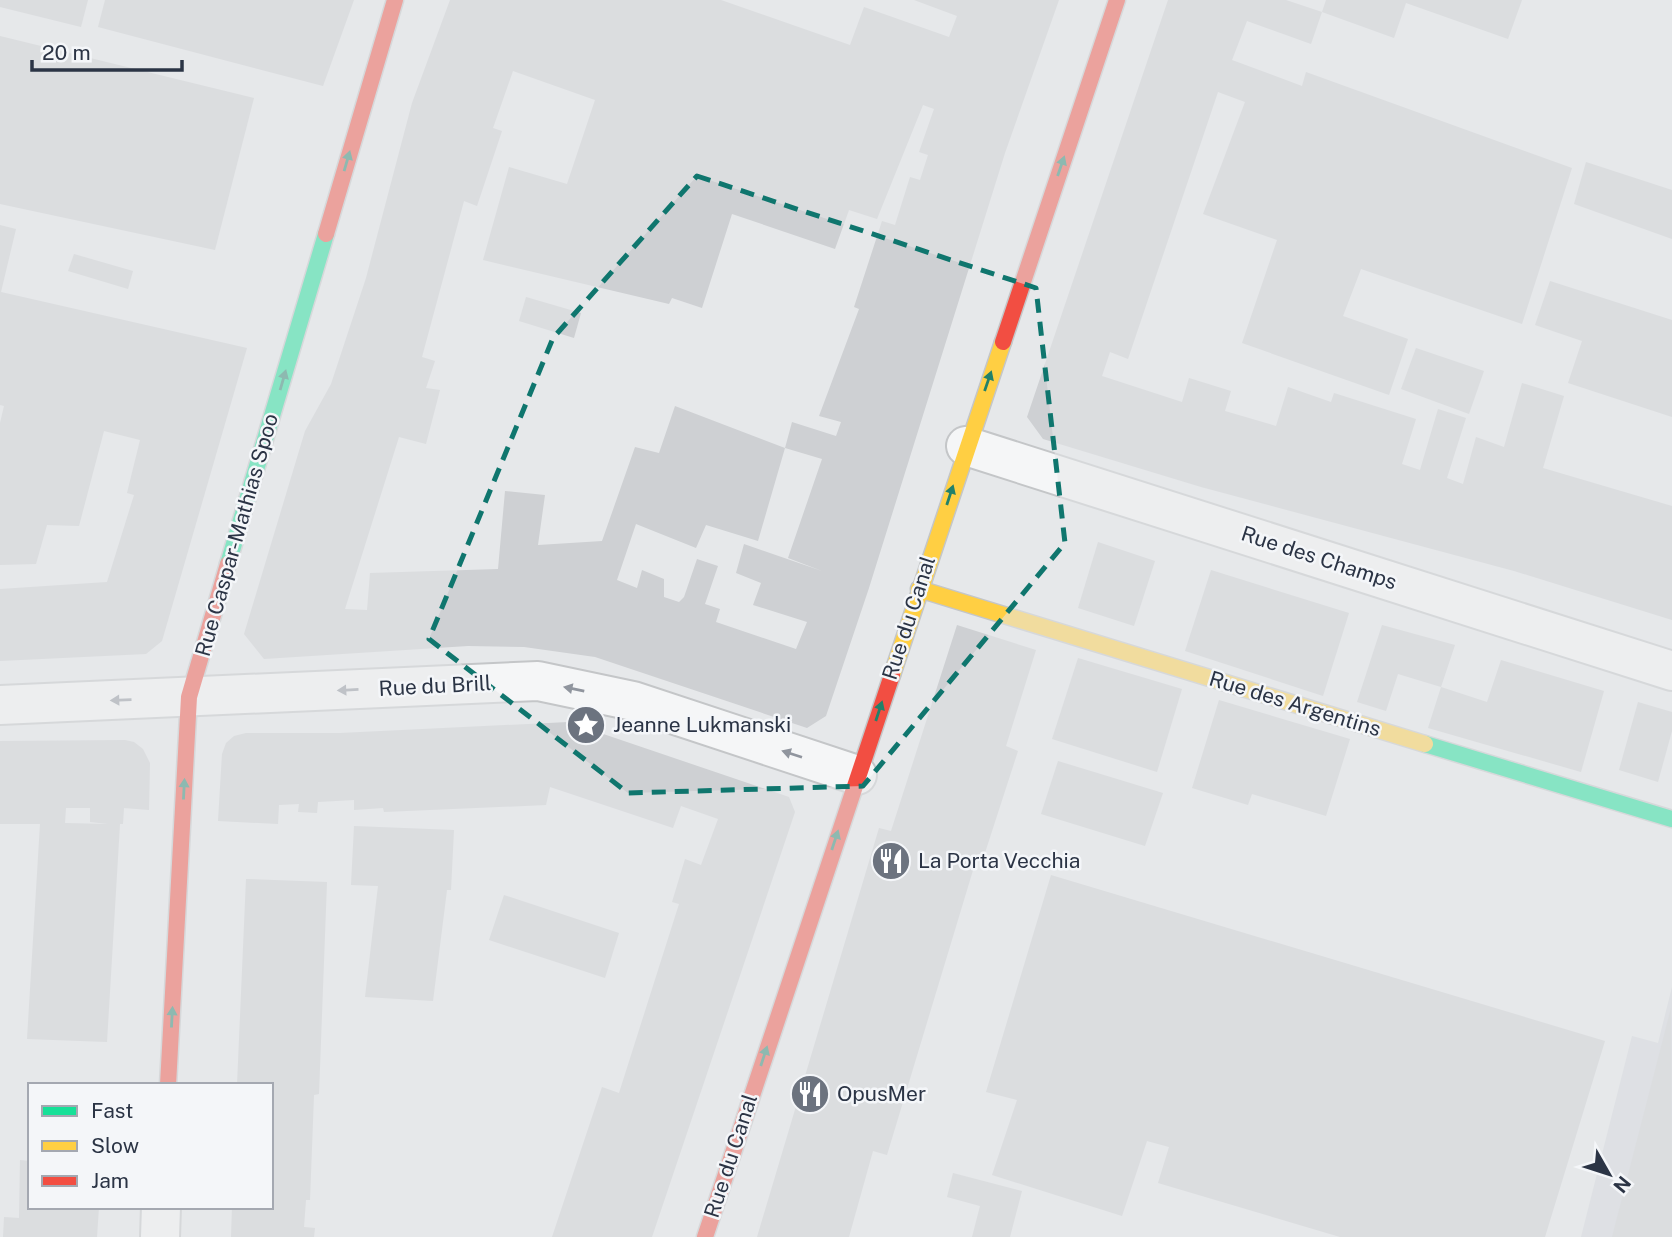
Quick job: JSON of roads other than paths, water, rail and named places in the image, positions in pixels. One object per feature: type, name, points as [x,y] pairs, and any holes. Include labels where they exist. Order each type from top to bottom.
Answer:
[{"type":"street","name":"Rue Caspar-Mathias Spoo","points":[[168,1083],[189,697],[395,0]]},
{"type":"street","name":"Rue du Canal","points":[[705,1237],[966,446],[1117,0]]},
{"type":"street","name":"Rue des Champs","points":[[966,446],[1672,671]]},
{"type":"street","name":"Rue des Argentins","points":[[919,589],[1672,818]]},
{"type":"street","name":"Rue du Brill","points":[[0,705],[538,681],[633,701],[857,775]]},
{"type":"street","points":[[160,1237],[162,1209]]},
{"type":"place","name":"Jeanne Lukmanski","points":[[586,725]]},
{"type":"place","name":"La Porta Vecchia","points":[[891,861]]},
{"type":"place","name":"OpusMer","points":[[810,1094]]}]
